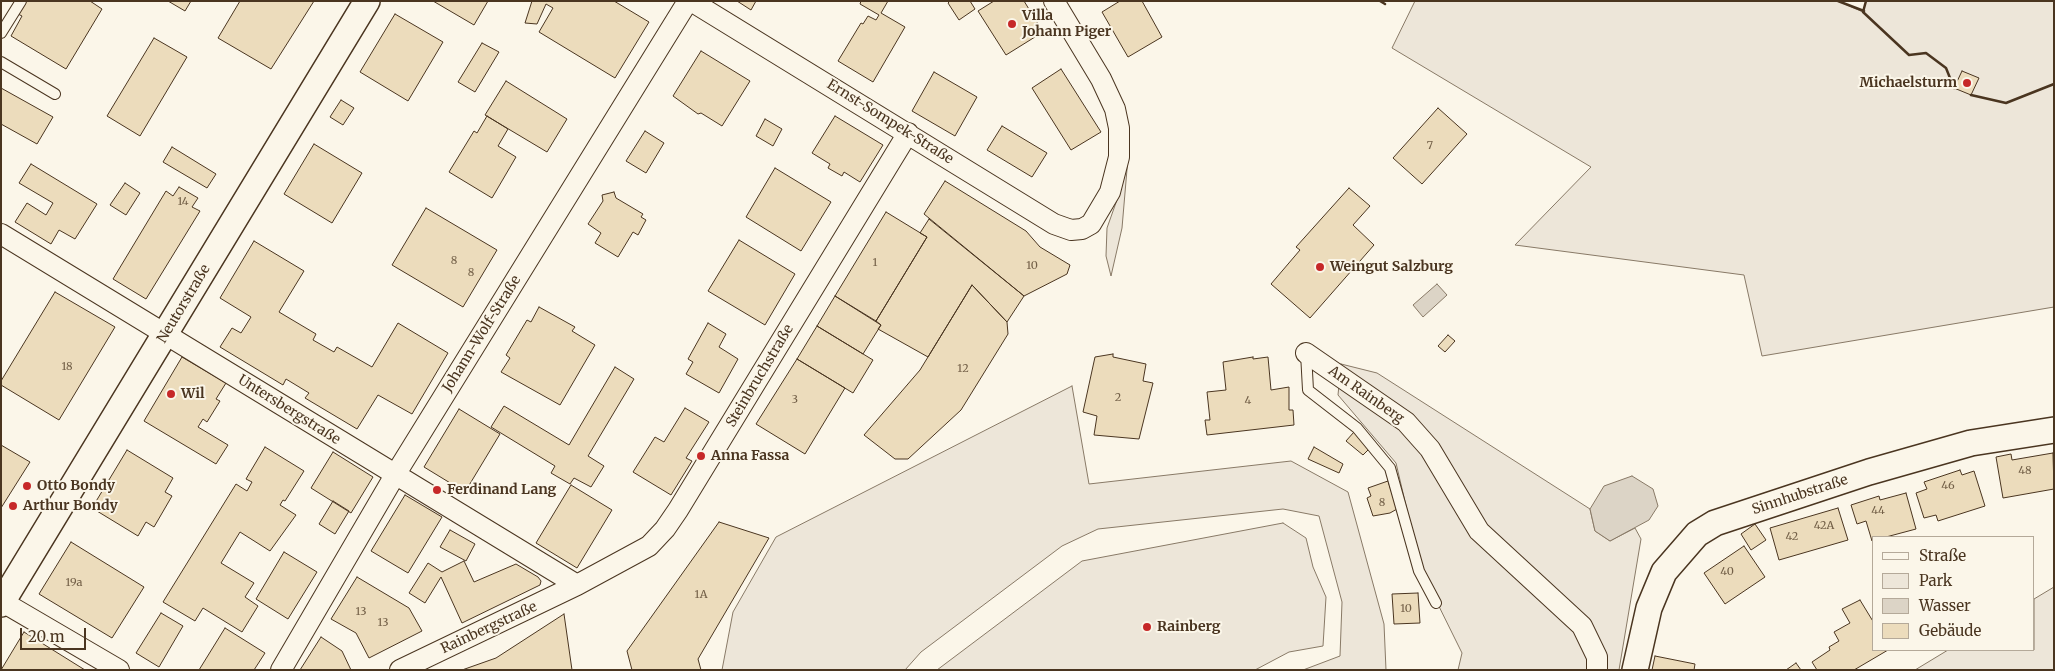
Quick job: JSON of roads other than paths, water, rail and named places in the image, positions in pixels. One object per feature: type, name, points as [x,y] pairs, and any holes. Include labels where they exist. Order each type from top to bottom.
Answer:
[{"type":"street","name":"Ernst-Sompek-Straße","points":[[690,1],[1054,224],[1072,230],[1082,229],[1091,224],[1110,192],[1119,157],[1119,128],[1115,109],[1101,79],[1054,1]]},
{"type":"street","name":"Johann-Wolf-Straße","points":[[281,670],[395,475],[690,1]]},
{"type":"street","name":"Neutorstraße","points":[[2,602],[367,2]]},
{"type":"street","name":"Steinbruchstraße","points":[[577,585],[649,546],[665,529],[908,133]]},
{"type":"street","name":"Untersbergstraße","points":[[1,234],[577,585]]},
{"type":"street","name":"Am Rainberg","points":[[1306,353],[1406,422],[1430,449],[1479,531],[1582,626],[1596,656],[1597,670]]},
{"type":"street","name":"Sinnhubstraße","points":[[1635,670],[1649,608],[1664,572],[1697,534],[1715,523],[1869,472],[1971,444],[2054,430]]},
{"type":"street","name":"Rainbergstraße","points":[[400,670],[577,585]]},
{"type":"street","points":[[2,602],[119,670]]},
{"type":"lane","points":[[1,33],[21,1]]},
{"type":"lane","points":[[1,62],[55,94]]},
{"type":"lane","name":"Am Rainberg","points":[[1306,353],[1308,390],[1357,428],[1390,468],[1419,571],[1436,604]]},
{"type":"water","points":[[1437,284],[1447,295],[1423,317],[1413,305]]},
{"type":"water","points":[[1632,476],[1653,489],[1658,506],[1649,520],[1610,541],[1595,531],[1590,509],[1604,486]]},
{"type":"place","name":"Villa Johann Piger","points":[[1012,24]]},
{"type":"place","name":"Michaelsturm","points":[[1967,83]]},
{"type":"place","name":"Weingut Salzburg","points":[[1320,267]]},
{"type":"place","name":"Wil","points":[[171,394]]},
{"type":"place","name":"Anna Fassa","points":[[701,456]]},
{"type":"place","name":"Otto Bondy","points":[[27,486]]},
{"type":"place","name":"Ferdinand Lang","points":[[437,490]]},
{"type":"place","name":"Arthur Bondy","points":[[13,506]]},
{"type":"place","name":"Rainberg","points":[[1147,627]]}]
